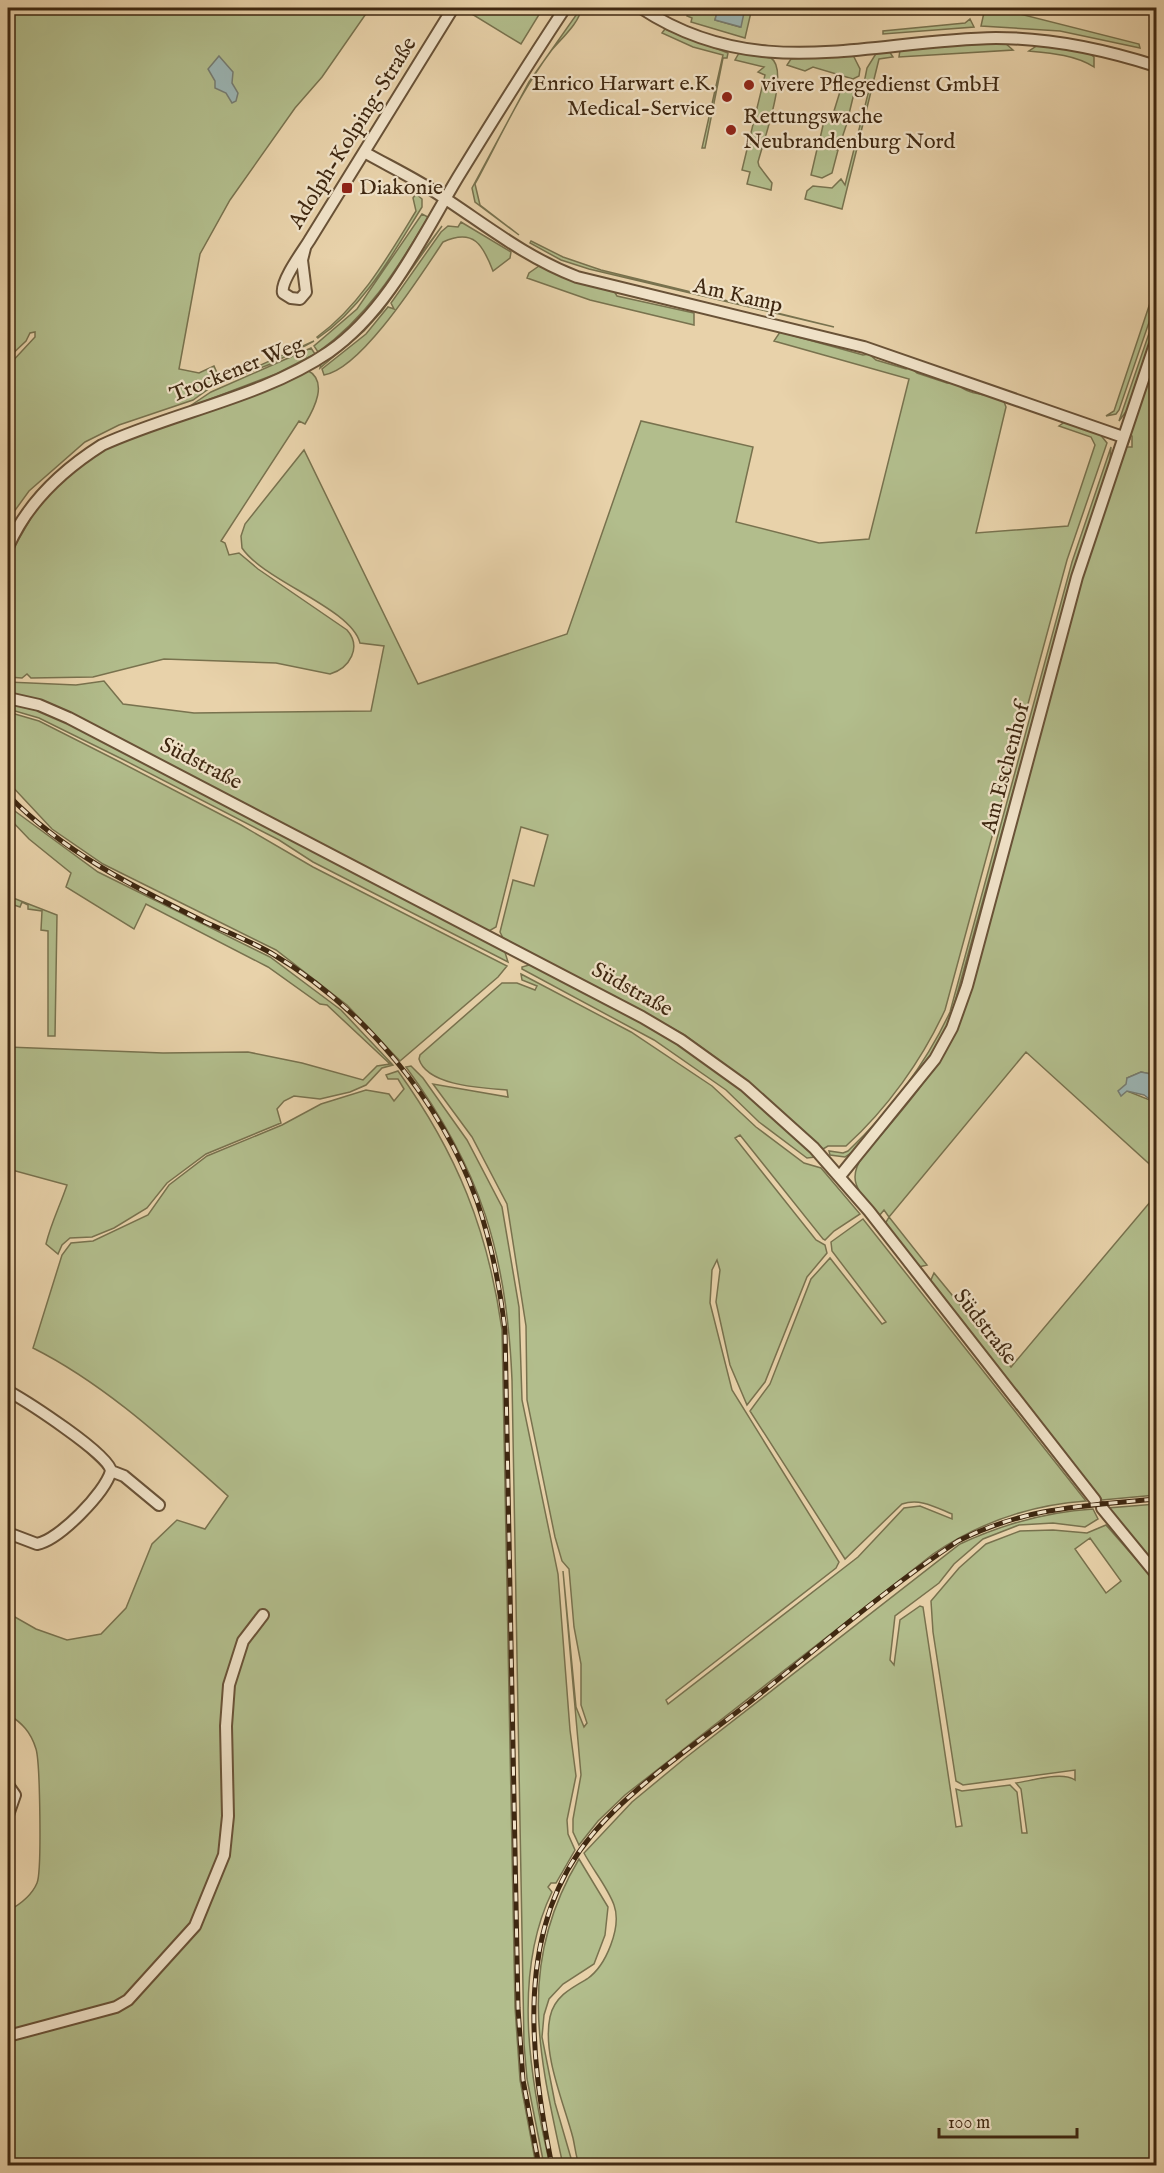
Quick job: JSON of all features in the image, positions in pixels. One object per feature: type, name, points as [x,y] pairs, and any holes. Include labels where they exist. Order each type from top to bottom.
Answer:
[{"type":"street","name":"Adolph-Kolping-Straße","points":[[304,248],[453,8]]},
{"type":"street","name":"Trockener Weg","points":[[8,547],[35,501],[55,481],[94,450],[121,436],[278,378],[318,359],[342,342],[374,309],[565,8]]},
{"type":"street","points":[[641,8],[696,37],[733,48],[771,54],[822,53],[977,39],[1021,39],[1086,46],[1156,66]]},
{"type":"street","name":"Am Kamp","points":[[364,152],[445,200],[528,256],[577,277],[864,347],[1123,437]]},
{"type":"street","name":"Am Eschenhof","points":[[840,1176],[917,1084],[934,1059],[956,1017],[967,986],[1077,577],[1156,341]]},
{"type":"street","name":"Südstraße","points":[[8,698],[39,705],[69,718],[642,1017],[681,1040],[746,1086],[792,1125],[840,1176],[1098,1504],[1156,1574]]},
{"type":"street","points":[[8,1391],[108,1461],[111,1471],[107,1482],[72,1522],[54,1537],[37,1544],[8,1533]]},
{"type":"street","points":[[111,1471],[124,1476],[159,1505]]},
{"type":"street","points":[[8,2036],[116,2007],[128,2000],[195,1926],[224,1856],[228,1816],[226,1726],[229,1685],[243,1641],[263,1615]]},
{"type":"street","points":[[8,1785],[15,1795],[8,1815]]},
{"type":"green space","points":[[8,8],[370,8],[322,77],[295,108],[230,200],[200,254],[179,369],[199,373],[214,366],[218,375],[251,361],[254,368],[314,341],[273,363],[210,388],[193,400],[119,425],[85,442],[29,491],[8,520],[8,366],[35,337],[35,332],[30,333],[26,341],[8,358]]},
{"type":"green space","points":[[462,8],[532,8],[540,13],[521,44]]},
{"type":"green space","points":[[581,8],[578,19],[546,58]]},
{"type":"green space","points":[[692,8],[718,8],[715,20],[740,27],[745,8],[752,8],[745,38],[691,22],[692,18],[687,16]]},
{"type":"green space","points":[[985,8],[996,8],[1139,44],[1140,48],[1060,31],[981,26]]},
{"type":"green space","points":[[970,19],[974,27],[883,34],[883,31],[965,23]]},
{"type":"green space","points":[[665,29],[728,53],[727,58],[723,58],[705,148],[702,148],[723,55],[693,47],[662,33]]},
{"type":"green space","points":[[977,43],[1005,43],[1013,50],[899,57],[900,50]]},
{"type":"green space","points":[[1038,45],[1087,52],[1094,57],[1094,67],[1071,57],[1029,51]]},
{"type":"green space","points":[[889,51],[893,57],[879,59],[842,209],[805,199],[807,191],[813,186],[832,188],[841,179],[845,185],[869,90],[864,83],[867,68],[877,52]]},
{"type":"green space","points":[[739,53],[771,58],[776,65],[777,91],[758,162],[772,183],[771,190],[747,184],[750,172],[742,170],[765,75],[758,72],[764,67],[735,60]]},
{"type":"green space","points":[[853,55],[860,69],[859,76],[853,79],[813,67],[805,71],[787,65],[791,59]]},
{"type":"green space","points":[[538,69],[475,184],[480,205],[519,235],[475,202],[472,188]]},
{"type":"green space","points":[[843,82],[856,85],[849,114],[834,111]]},
{"type":"green space","points":[[826,112],[849,117],[839,147],[819,143]]},
{"type":"green space","points":[[818,145],[838,150],[832,173],[822,178],[811,175]]},
{"type":"green space","points":[[416,194],[422,199],[422,207],[376,278],[350,311],[318,338],[347,310],[384,262],[416,211],[413,198]]},
{"type":"green space","points":[[422,214],[428,217],[426,221],[379,293],[351,324],[318,352],[314,346],[357,309]]},
{"type":"green space","points":[[461,222],[511,252],[510,258],[493,271],[476,241],[462,237],[443,242],[390,318],[373,338],[356,356],[339,369],[324,375],[322,369],[366,334],[388,307],[394,309],[391,303],[441,232],[448,226],[458,227]]},
{"type":"green space","points":[[442,226],[382,311],[364,331],[320,368],[321,363],[410,269]]},
{"type":"green space","points":[[531,241],[563,257],[601,270],[834,327],[589,269],[561,260],[530,243]]},
{"type":"green space","points":[[539,266],[576,281],[614,291],[617,296],[694,313],[694,325],[590,300],[527,278],[529,273]]},
{"type":"green space","points":[[1156,285],[1156,302],[1119,410],[1116,414],[1106,416],[1114,411]]},
{"type":"green space","points":[[1156,313],[1156,326],[1128,409],[1119,421]]},
{"type":"green space","points":[[780,332],[863,355],[869,354],[876,360],[906,369],[910,367],[917,373],[947,383],[957,383],[966,390],[1003,399],[1006,407],[976,533],[1068,526],[1095,445],[1091,437],[1059,426],[1066,421],[1099,433],[1107,443],[1067,560],[945,1010],[926,1047],[902,1083],[876,1116],[846,1146],[828,1146],[823,1149],[749,1082],[683,1034],[503,938],[500,932],[513,880],[534,886],[548,835],[521,827],[496,927],[489,931],[40,700],[8,693],[8,682],[76,685],[104,681],[123,704],[194,713],[371,711],[384,646],[360,643],[353,630],[341,618],[268,572],[242,548],[241,536],[245,524],[304,450],[418,684],[567,634],[641,421],[753,447],[736,522],[819,543],[869,539],[909,379],[774,341]]},
{"type":"green space","points":[[311,348],[315,354],[276,374],[187,408],[211,392]]},
{"type":"green space","points":[[1156,356],[1156,1075],[1141,1072],[1127,1078],[1127,1091],[1152,1101],[1156,1098],[1156,1170],[1026,1052],[889,1217],[884,1210],[879,1216],[864,1198],[856,1183],[856,1171],[864,1154],[911,1099],[945,1050],[972,988],[1081,579],[1128,437],[1130,439],[1127,447],[1132,447],[1132,436],[1128,435]]},
{"type":"green space","points":[[307,370],[314,375],[318,388],[312,411],[305,424],[299,421],[221,541],[225,543],[229,555],[239,553],[258,569],[347,630],[353,643],[352,656],[348,662],[330,674],[276,663],[164,659],[93,677],[31,678],[27,674],[22,678],[8,677],[8,558],[39,504],[83,463],[104,449]]},
{"type":"green space","points":[[1111,447],[1110,461],[1072,577],[950,1020],[929,1060],[855,1150],[845,1157],[830,1155],[829,1151],[843,1153],[848,1151],[878,1120],[906,1086],[930,1050],[950,1012],[1072,562]]},
{"type":"green space","points":[[8,703],[36,709],[67,721],[504,949],[508,962],[313,862],[279,840],[122,759],[39,718],[8,709]]},
{"type":"green space","points":[[8,712],[39,721],[120,762],[241,825],[313,867],[507,966],[498,977],[400,1061],[347,1005],[276,950],[103,864],[52,829],[8,782]]},
{"type":"green space","points":[[8,806],[98,872],[270,957],[341,1010],[393,1065],[382,1068],[366,1085],[350,1092],[320,1099],[294,1096],[284,1101],[277,1109],[281,1123],[206,1154],[167,1183],[147,1208],[114,1228],[92,1237],[70,1238],[62,1245],[58,1254],[46,1244],[67,1185],[12,1170],[8,1171],[8,1047],[163,1053],[248,1052],[302,1063],[363,1080],[377,1066],[390,1064],[327,1005],[320,1004],[268,967],[146,904],[134,929],[66,887],[71,873],[29,839],[8,817]]},
{"type":"green space","points":[[8,896],[57,915],[55,1036],[48,1036],[48,931],[41,930],[42,911],[28,909],[28,905],[22,902],[20,907],[8,903]]},
{"type":"green space","points":[[535,965],[615,1008],[693,1054],[752,1097],[816,1157],[807,1158],[759,1122],[726,1090],[654,1040],[522,969]]},
{"type":"green space","points":[[521,974],[631,1032],[712,1086],[756,1127],[804,1163],[821,1168],[860,1214],[834,1231],[825,1240],[823,1239],[740,1135],[735,1138],[816,1240],[825,1245],[827,1253],[807,1277],[765,1382],[747,1405],[730,1365],[716,1302],[720,1270],[717,1260],[712,1270],[710,1303],[732,1390],[839,1562],[836,1568],[666,1700],[668,1704],[858,1557],[904,1508],[920,1506],[952,1519],[952,1514],[927,1504],[909,1502],[902,1504],[845,1559],[750,1411],[770,1384],[811,1279],[830,1258],[882,1324],[886,1322],[832,1251],[831,1242],[863,1219],[1086,1501],[1045,1506],[1006,1517],[969,1533],[933,1554],[625,1795],[598,1821],[579,1845],[573,1832],[573,1819],[581,1775],[563,1571],[576,1707],[584,1727],[587,1723],[581,1705],[581,1664],[574,1627],[569,1569],[562,1561],[555,1537],[527,1400],[526,1326],[507,1204],[472,1137],[433,1084],[508,1097],[507,1090],[457,1084],[444,1080],[424,1068],[419,1059],[420,1055],[502,983],[517,983],[535,990],[537,986],[522,980]]},
{"type":"green space","points":[[411,1066],[423,1078],[467,1140],[502,1207],[519,1307],[522,1400],[558,1574],[570,1730],[576,1776],[567,1820],[568,1834],[575,1850],[556,1883],[551,1883],[548,1887],[552,1892],[540,1924],[532,1957],[528,2027],[536,2098],[550,2165],[544,2165],[527,2079],[524,2044],[512,1380],[504,1293],[496,1253],[471,1178],[454,1141],[406,1067]]},
{"type":"green space","points":[[398,1071],[437,1132],[467,1194],[488,1259],[502,1330],[515,2007],[520,2080],[536,2165],[8,2165],[8,1911],[25,1899],[37,1883],[40,1839],[39,1774],[36,1749],[25,1728],[8,1714],[8,1613],[36,1629],[67,1640],[101,1634],[126,1608],[152,1544],[177,1520],[205,1529],[228,1496],[159,1435],[111,1397],[33,1348],[62,1255],[71,1243],[93,1241],[148,1215],[169,1185],[207,1156],[282,1125],[321,1104],[366,1090],[389,1094],[394,1101],[404,1089],[398,1079],[388,1079],[386,1075]]},
{"type":"green space","points":[[1156,1195],[1156,1495],[1102,1500],[930,1282],[934,1273],[1011,1367]]},
{"type":"green space","points":[[889,1217],[927,1265],[919,1267],[885,1224]]},
{"type":"green space","points":[[1156,1504],[1156,1564],[1108,1508]]},
{"type":"green space","points":[[1093,1509],[1098,1519],[1085,1527],[1053,1523],[1019,1525],[983,1539],[954,1564],[939,1583],[895,1616],[890,1660],[894,1665],[900,1620],[920,1606],[923,1607],[956,1827],[962,1826],[956,1789],[962,1791],[1010,1785],[1017,1792],[1022,1833],[1027,1833],[1021,1789],[1016,1783],[1055,1776],[1075,1780],[1075,1770],[963,1785],[956,1781],[933,1632],[931,1601],[959,1568],[986,1544],[1020,1531],[1053,1530],[1087,1533],[1106,1525],[1156,1582],[1156,2165],[579,2165],[551,2062],[548,2031],[555,2004],[569,1990],[594,1973],[606,1956],[614,1935],[616,1914],[614,1905],[584,1853],[632,1802],[684,1759],[960,1544],[1025,1520]],"holes":[[[1090,1538],[1121,1581],[1106,1593],[1075,1549]]]},
{"type":"green space","points":[[579,1859],[608,1907],[605,1935],[594,1964],[563,1984],[549,1999],[544,2015],[542,2037],[555,2103],[573,2165],[563,2165],[547,2085],[538,2010],[540,1973],[547,1936],[559,1898]]},
{"type":"water","points":[[718,8],[745,8],[741,27],[715,20]]},
{"type":"water","points":[[219,56],[233,72],[232,83],[238,93],[236,101],[232,103],[226,93],[215,88],[215,81],[208,69]]},
{"type":"water","points":[[1141,1072],[1156,1075],[1156,1098],[1152,1101],[1144,1095],[1127,1091],[1121,1096],[1118,1091],[1126,1084],[1127,1078]]},
{"type":"railway","points":[[8,795],[52,834],[100,867],[178,909],[271,953],[305,975],[337,1000],[395,1060],[420,1093],[443,1128],[462,1164],[477,1201],[487,1232],[505,1330],[518,2008],[523,2080],[539,2166]]},
{"type":"railway","points":[[552,2166],[544,2124],[534,2038],[534,1995],[539,1952],[549,1911],[566,1872],[591,1836],[607,1818],[666,1766],[878,1599],[958,1541],[1007,1521],[1031,1515],[1079,1506],[1156,1499]]},
{"type":"place","name":"vivere Pflegedienst GmbH","points":[[749,85]]},
{"type":"place","name":"Enrico Harwart e.K. Medical-Service","points":[[727,97]]},
{"type":"place","name":"Rettungswache Neubrandenburg Nord","points":[[731,130]]},
{"type":"place","name":"Diakonie","points":[[347,188]]}]
